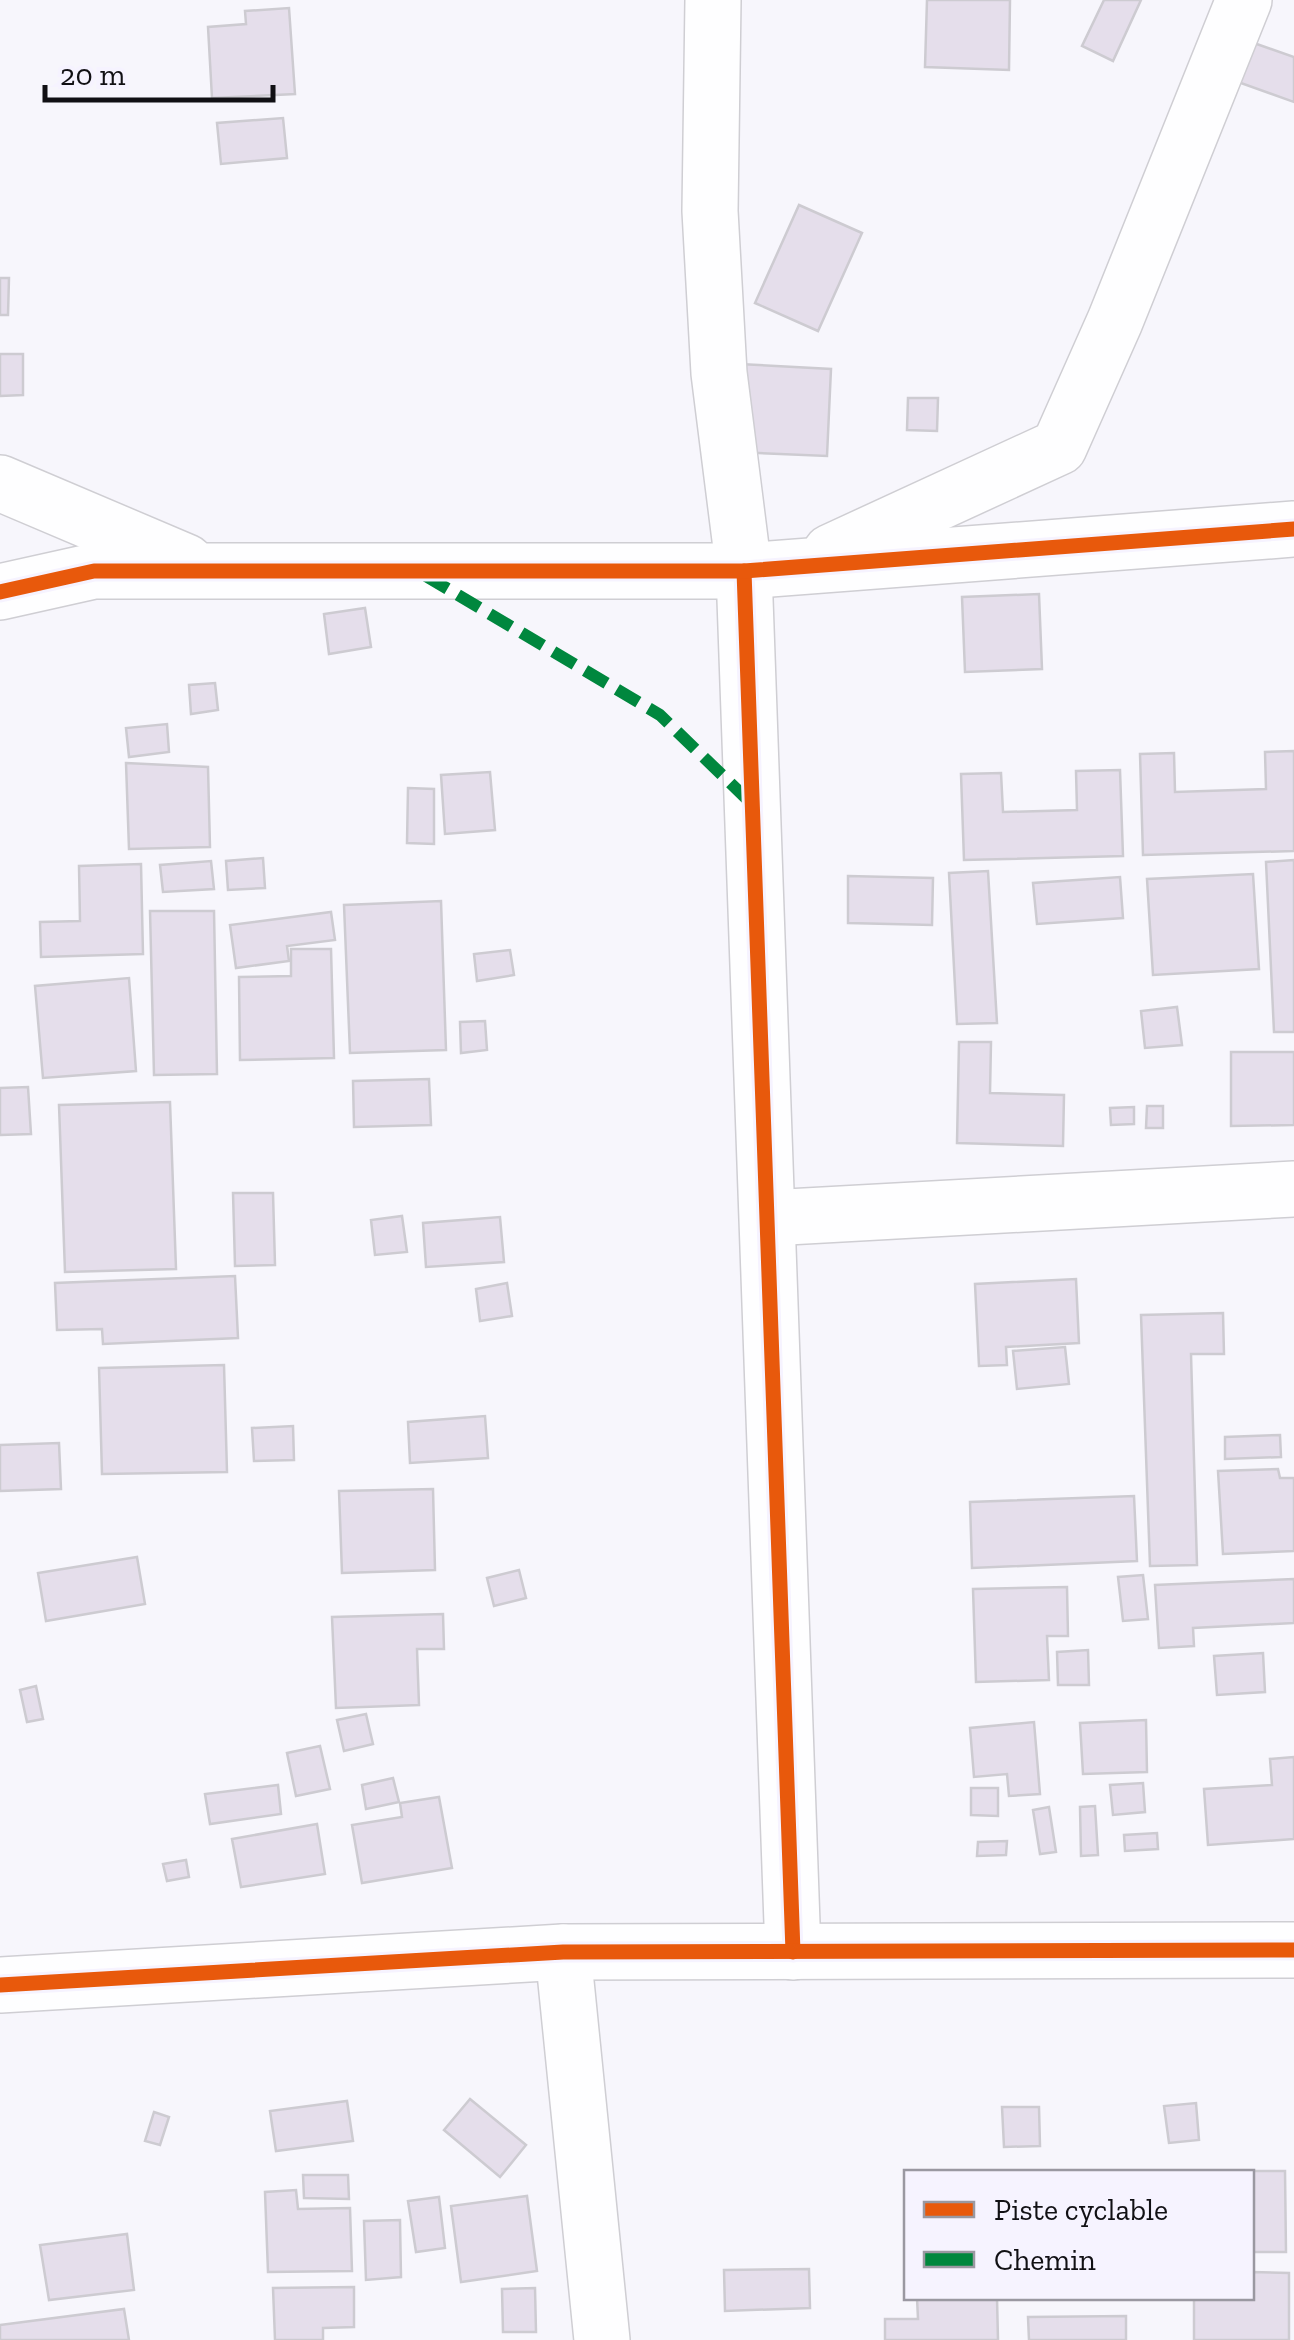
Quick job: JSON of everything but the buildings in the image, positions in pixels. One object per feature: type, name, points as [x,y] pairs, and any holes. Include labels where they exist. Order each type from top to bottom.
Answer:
[{"type":"street","points":[[713,0],[710,211],[719,373],[744,571],[793,1952]]},
{"type":"street","points":[[802,566],[1059,447],[1115,321],[1244,0]]},
{"type":"street","points":[[0,483],[205,570]]},
{"type":"street","points":[[0,592],[94,571],[744,571],[1294,529]]},
{"type":"street","points":[[769,1218],[1294,1189]]},
{"type":"street","points":[[0,1986],[563,1952],[1294,1950]]},
{"type":"street","points":[[563,1952],[602,2340]]},
{"type":"marked path","points":[[426,576],[660,715],[751,803]]},
{"type":"cycle path","points":[[0,592],[94,571],[744,571],[1294,529]]},
{"type":"cycle path","points":[[744,571],[793,1952]]},
{"type":"cycle path","points":[[0,1985],[563,1952],[1294,1950]]}]
